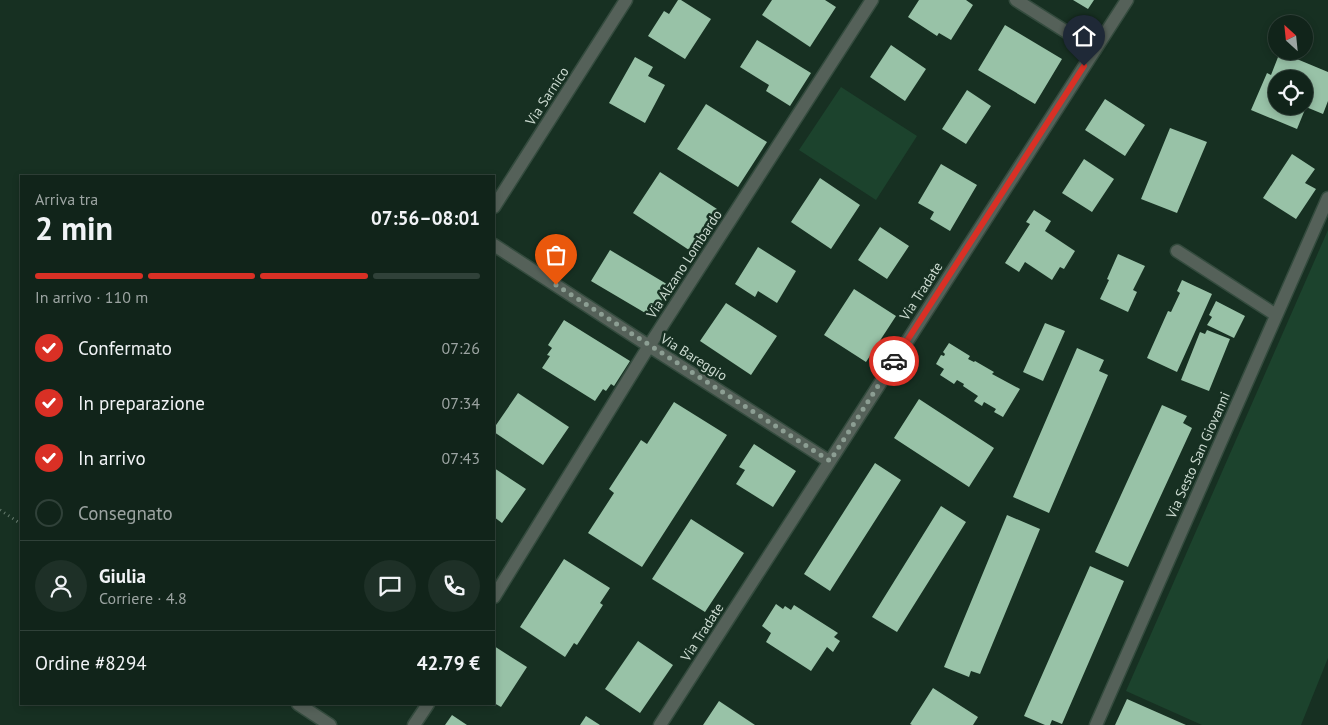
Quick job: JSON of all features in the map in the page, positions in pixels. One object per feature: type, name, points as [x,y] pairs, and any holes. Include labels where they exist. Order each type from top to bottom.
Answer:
[{"type":"street","name":"Via Sarnico","points":[[495,205],[626,0]]},
{"type":"street","name":"Via Alzano Lombardo","points":[[495,595],[649,346],[872,0]]},
{"type":"street","points":[[1016,0],[1095,50]]},
{"type":"street","name":"Via Tradate","points":[[660,725],[1127,0]]},
{"type":"street","name":"Via Sesto San Giovanni","points":[[1096,725],[1328,198]]},
{"type":"street","name":"Via Bareggio","points":[[495,246],[830,461]]},
{"type":"street","points":[[1177,251],[1276,315]]},
{"type":"street","points":[[300,705],[330,725]]},
{"type":"street","points":[[414,725],[427,705]]},
{"type":"path","points":[[0,510],[20,523]]},
{"type":"green space","points":[[841,87],[917,136],[876,200],[799,150]]},
{"type":"green space","points":[[1328,230],[1328,658],[1301,725],[1202,725],[1126,691]]},
{"type":"building","points":[[678,0],[711,19],[685,59],[648,36],[664,11],[669,14]]},
{"type":"building","points":[[772,0],[825,0],[836,7],[810,47],[762,15]]},
{"type":"building","points":[[919,0],[966,0],[973,5],[951,40],[939,33],[937,36],[908,17]]},
{"type":"building","points":[[1073,0],[1094,0],[1088,9]]},
{"type":"building","points":[[1005,25],[1062,59],[1035,104],[978,70]]},
{"type":"building","points":[[757,40],[811,73],[790,106],[766,91],[769,85],[740,67]]},
{"type":"building","points":[[891,45],[926,69],[905,101],[870,77]]},
{"type":"building","points":[[635,57],[653,67],[648,76],[665,85],[645,123],[609,103]]},
{"type":"building","points":[[1277,60],[1299,60],[1328,72],[1328,101],[1323,114],[1313,110],[1313,70],[1273,70]]},
{"type":"building","points":[[1267,73],[1268,115],[1303,115],[1297,129],[1251,110]]},
{"type":"building","points":[[967,90],[991,106],[966,144],[942,129]]},
{"type":"building","points":[[1105,99],[1145,125],[1125,156],[1085,130]]},
{"type":"building","points":[[706,104],[767,142],[738,187],[677,149]]},
{"type":"building","points":[[1170,128],[1207,142],[1177,213],[1141,199]]},
{"type":"building","points":[[1292,154],[1315,169],[1305,183],[1316,189],[1296,219],[1263,198]]},
{"type":"building","points":[[1084,159],[1114,179],[1092,212],[1062,193]]},
{"type":"building","points":[[941,164],[977,185],[950,231],[930,219],[934,212],[918,203]]},
{"type":"building","points":[[660,172],[717,209],[689,250],[633,213]]},
{"type":"building","points":[[820,178],[860,205],[831,249],[791,222]]},
{"type":"building","points":[[1034,210],[1051,221],[1045,231],[1075,251],[1064,269],[1060,267],[1052,280],[1025,262],[1019,272],[1005,263],[1030,224],[1026,222]]},
{"type":"building","points":[[880,227],[909,246],[887,279],[858,260]]},
{"type":"building","points":[[758,247],[796,271],[777,303],[758,291],[755,297],[735,284]]},
{"type":"building","points":[[610,250],[670,286],[652,317],[591,281]]},
{"type":"building","points":[[1118,254],[1145,266],[1133,290],[1137,292],[1128,312],[1100,299]]},
{"type":"building","points":[[1182,280],[1212,294],[1177,372],[1147,358],[1168,311],[1171,312],[1180,293],[1177,291]]},
{"type":"building","points":[[854,289],[896,316],[866,362],[824,335]]},
{"type":"building","points":[[1216,301],[1245,316],[1234,338],[1207,325],[1212,317],[1209,315]]},
{"type":"building","points":[[726,303],[777,336],[751,375],[700,341]]},
{"type":"building","points":[[564,320],[630,361],[614,386],[611,384],[606,391],[603,389],[595,401],[542,368],[550,356],[547,355],[552,348],[548,345]]},
{"type":"building","points":[[1045,323],[1065,331],[1043,381],[1023,372]]},
{"type":"building","points":[[1207,330],[1230,339],[1209,391],[1181,380],[1200,332],[1205,334]]},
{"type":"building","points":[[949,343],[970,356],[968,359],[975,361],[994,372],[992,374],[1020,389],[1003,417],[994,412],[996,409],[984,402],[982,406],[974,401],[978,396],[963,386],[964,384],[957,380],[954,384],[940,375],[944,369],[936,364],[941,355],[944,356],[943,352]]},
{"type":"building","points":[[1077,348],[1104,360],[1099,371],[1108,375],[1049,513],[1013,497]]},
{"type":"building","points":[[518,393],[569,427],[543,465],[495,433],[495,427]]},
{"type":"building","points":[[919,399],[994,448],[969,487],[894,438]]},
{"type":"building","points":[[674,402],[727,435],[642,567],[588,533],[614,493],[609,489],[641,440],[647,444]]},
{"type":"building","points":[[1162,405],[1187,416],[1183,423],[1192,428],[1128,567],[1095,552]]},
{"type":"building","points":[[754,444],[796,471],[773,507],[736,484],[745,470],[739,467]]},
{"type":"building","points":[[875,463],[901,480],[830,591],[804,574]]},
{"type":"building","points":[[495,469],[526,489],[502,523],[495,518]]},
{"type":"building","points":[[941,506],[966,522],[897,632],[872,617]]},
{"type":"building","points":[[1007,515],[1040,529],[980,674],[971,671],[969,677],[944,667]]},
{"type":"building","points":[[691,519],[744,553],[705,612],[652,579]]},
{"type":"building","points":[[564,559],[610,588],[600,603],[603,605],[577,645],[574,643],[565,657],[520,627]]},
{"type":"building","points":[[1090,566],[1124,581],[1062,724],[1052,720],[1050,725],[1045,725],[1024,716]]},
{"type":"building","points":[[776,604],[783,609],[785,606],[791,610],[794,605],[838,633],[834,637],[840,641],[833,652],[827,647],[811,671],[766,642],[771,633],[762,626]]},
{"type":"building","points":[[638,641],[673,665],[640,713],[605,689]]},
{"type":"building","points":[[495,647],[527,667],[501,707],[495,704]]},
{"type":"building","points":[[933,688],[978,717],[973,725],[910,724]]},
{"type":"building","points":[[1127,699],[1186,725],[1115,725]]},
{"type":"building","points":[[719,701],[755,725],[703,725]]},
{"type":"building","points":[[452,715],[467,725],[445,725]]},
{"type":"building","points":[[586,716],[600,725],[580,725]]},
{"type":"way so far","points":[[556,285],[830,461],[894,361]]},
{"type":"route","points":[[894,361],[1084,66]]}]
